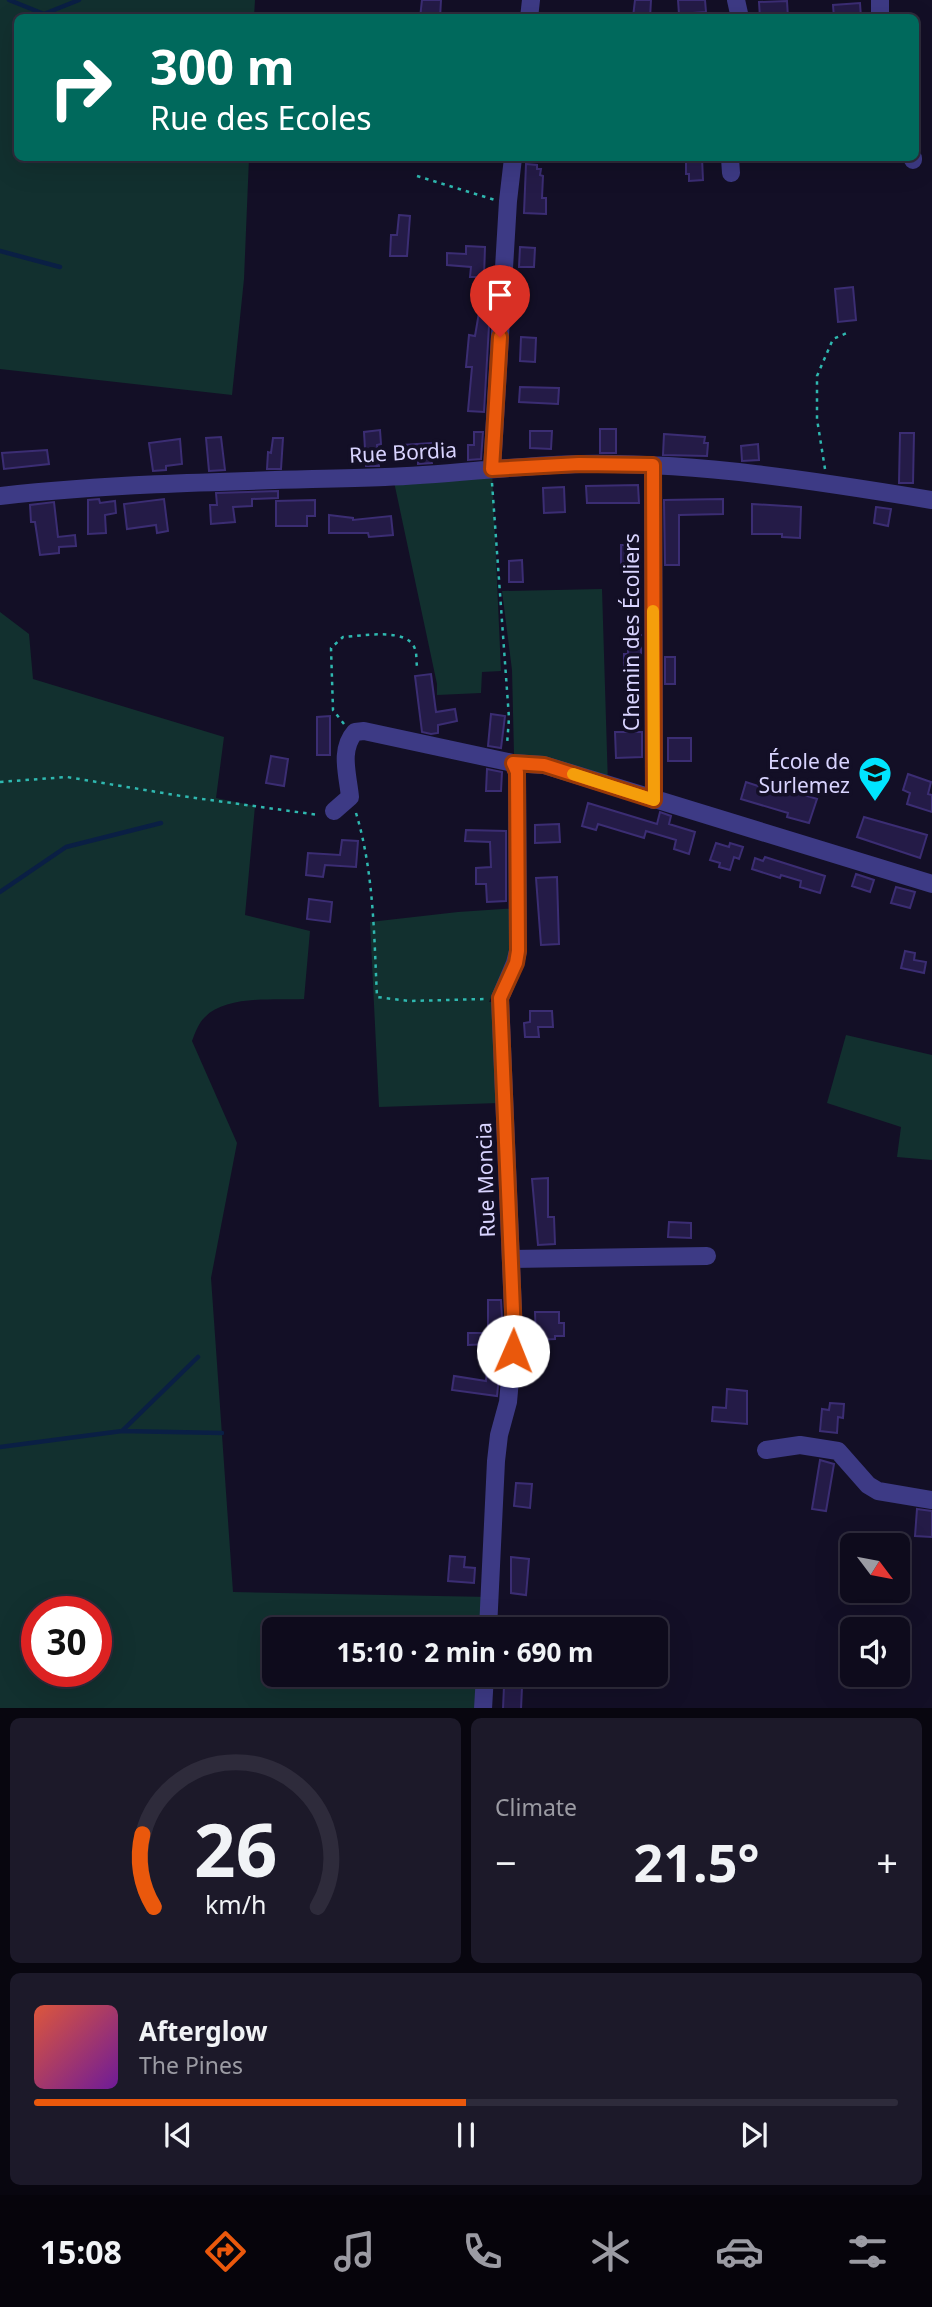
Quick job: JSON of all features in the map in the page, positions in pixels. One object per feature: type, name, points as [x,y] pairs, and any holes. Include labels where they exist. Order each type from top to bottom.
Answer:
[{"type":"street","points":[[492,469],[513,161]]},
{"type":"street","name":"Rue Bordia","points":[[0,496],[95,488],[393,477],[579,464],[653,465],[827,483],[932,500]]},
{"type":"street","name":"Chemin des Écoliers","points":[[653,465],[654,800]]},
{"type":"street","points":[[334,811],[350,797],[345,749],[355,732],[364,731],[512,763],[544,765],[932,884]]},
{"type":"street","name":"Rue Moncia","points":[[489,1617],[496,1461],[499,1435],[508,1402],[514,1335],[500,998],[516,963],[519,933],[517,772],[512,763]]},
{"type":"street","points":[[511,1259],[707,1255]]},
{"type":"street","points":[[766,1450],[800,1445],[838,1451],[868,1485],[878,1491],[932,1500]]},
{"type":"street","points":[[483,1708],[484,1687]]},
{"type":"path","points":[[417,176],[508,204]]},
{"type":"path","points":[[827,483],[817,419],[817,376],[833,339],[849,332]]},
{"type":"path","points":[[492,469],[509,718],[507,750],[512,763]]},
{"type":"path","points":[[352,735],[333,710],[331,648],[343,637],[395,635],[409,639],[415,649],[417,666]]},
{"type":"path","points":[[0,782],[67,778],[309,815],[326,815],[334,811]]},
{"type":"path","points":[[350,797],[365,844],[374,920],[377,997],[409,1001],[500,998]]},
{"type":"green space","points":[[0,0],[255,0],[254,14],[14,14],[14,161],[249,161],[244,279],[232,395],[0,369]]},
{"type":"green space","points":[[492,469],[501,671],[482,672],[481,693],[437,695],[437,684],[393,477]]},
{"type":"green space","points":[[602,589],[608,785],[514,754],[512,670],[502,591]]},
{"type":"green space","points":[[0,612],[29,634],[33,679],[224,737],[216,798],[255,806],[245,915],[310,931],[304,999],[251,1000],[225,1005],[203,1019],[192,1041],[237,1143],[211,1278],[233,1592],[490,1597],[489,1617],[262,1617],[262,1687],[484,1687],[483,1708],[0,1708]]},
{"type":"green space","points":[[518,908],[509,960],[489,1002],[495,1002],[499,1103],[379,1107],[370,922]]},
{"type":"green space","points":[[846,1035],[932,1055],[932,1160],[897,1157],[901,1127],[827,1103]]},
{"type":"building","points":[[422,0],[441,0],[440,14],[420,14]]},
{"type":"building","points":[[635,0],[651,0],[650,14],[633,14]]},
{"type":"building","points":[[678,0],[705,0],[706,12],[679,14]]},
{"type":"building","points":[[787,1],[788,14],[760,14],[759,2]]},
{"type":"building","points":[[860,3],[861,14],[834,14],[833,5]]},
{"type":"building","points":[[686,161],[702,161],[703,180],[689,181],[689,174],[686,174]]},
{"type":"building","points":[[526,164],[537,165],[537,169],[541,169],[542,198],[546,198],[546,214],[524,213]]},
{"type":"building","points":[[399,215],[410,216],[407,256],[390,256],[391,235],[397,235]]},
{"type":"building","points":[[466,246],[485,247],[484,277],[470,277],[471,267],[447,265],[447,253],[466,254]]},
{"type":"building","points":[[520,247],[535,248],[534,267],[519,267]]},
{"type":"building","points":[[853,287],[856,320],[838,322],[835,289]]},
{"type":"building","points":[[483,289],[491,291],[484,412],[468,411],[472,367],[466,367],[469,335],[475,336]]},
{"type":"building","points":[[521,337],[536,338],[535,362],[520,361]]},
{"type":"building","points":[[520,387],[559,388],[558,404],[519,402]]},
{"type":"building","points":[[600,429],[616,429],[616,453],[600,453]]},
{"type":"building","points":[[380,430],[381,444],[377,445],[379,466],[366,466],[364,432]]},
{"type":"building","points":[[530,431],[552,431],[551,449],[530,448]]},
{"type":"building","points":[[474,432],[483,432],[481,459],[468,460],[468,445],[474,445]]},
{"type":"building","points":[[900,433],[914,433],[913,483],[899,483]]},
{"type":"building","points":[[664,434],[705,437],[704,443],[708,443],[707,456],[663,455]]},
{"type":"building","points":[[221,437],[225,470],[209,471],[206,438]]},
{"type":"building","points":[[273,438],[283,438],[281,469],[267,469],[268,452],[271,453]]},
{"type":"building","points":[[180,439],[182,464],[153,471],[149,443]]},
{"type":"building","points":[[431,443],[432,463],[418,464],[418,456],[404,457],[403,445]]},
{"type":"building","points":[[758,444],[759,460],[742,461],[741,446]]},
{"type":"building","points":[[47,450],[49,464],[4,469],[2,453]]},
{"type":"building","points":[[638,485],[639,503],[587,503],[586,486]]},
{"type":"building","points":[[564,487],[565,512],[544,513],[543,488]]},
{"type":"building","points":[[278,491],[278,498],[252,499],[252,506],[233,507],[235,522],[211,524],[210,505],[217,505],[216,493]]},
{"type":"building","points":[[99,499],[100,503],[115,501],[116,513],[105,515],[106,533],[88,534],[88,500]]},
{"type":"building","points":[[164,499],[168,531],[157,533],[156,525],[127,529],[124,504]]},
{"type":"building","points":[[723,499],[723,514],[679,515],[679,565],[665,565],[664,500]]},
{"type":"building","points":[[315,500],[315,516],[307,516],[307,526],[276,526],[276,501]]},
{"type":"building","points":[[54,502],[58,537],[75,535],[76,546],[59,547],[59,553],[40,555],[35,522],[31,522],[30,505]]},
{"type":"building","points":[[752,504],[801,507],[800,538],[782,537],[782,534],[752,534]]},
{"type":"building","points":[[876,507],[891,509],[888,526],[874,523]]},
{"type":"building","points":[[329,515],[353,520],[391,516],[393,535],[369,537],[368,533],[329,533]]},
{"type":"building","points":[[621,545],[635,545],[635,564],[621,564]]},
{"type":"building","points":[[522,560],[523,582],[509,582],[509,561]]},
{"type":"building","points":[[628,635],[641,635],[641,654],[637,654],[638,666],[624,667],[624,654],[628,654]]},
{"type":"building","points":[[665,657],[675,657],[675,684],[665,684]]},
{"type":"building","points":[[431,674],[436,712],[455,709],[457,721],[438,725],[438,733],[431,734],[422,732],[415,676]]},
{"type":"building","points":[[491,714],[505,716],[501,748],[488,746]]},
{"type":"building","points":[[330,716],[330,755],[317,755],[317,717]]},
{"type":"building","points":[[615,732],[642,732],[642,757],[616,758]]},
{"type":"building","points":[[668,738],[691,738],[691,761],[668,761]]},
{"type":"building","points":[[271,756],[288,759],[284,786],[266,783]]},
{"type":"building","points":[[487,769],[502,772],[501,791],[486,791]]},
{"type":"building","points":[[908,774],[931,782],[928,794],[932,795],[932,812],[907,804],[910,793],[903,790]]},
{"type":"building","points":[[760,781],[783,785],[782,788],[817,799],[809,823],[787,817],[788,813],[741,799],[746,782],[758,786]]},
{"type":"building","points":[[588,803],[657,824],[660,812],[671,816],[669,824],[695,832],[689,854],[674,849],[676,840],[646,831],[644,838],[598,824],[596,830],[582,826]]},
{"type":"building","points":[[864,817],[927,835],[920,858],[857,837]]},
{"type":"building","points":[[559,824],[560,842],[535,843],[535,825]]},
{"type":"building","points":[[466,830],[506,831],[506,901],[487,902],[486,884],[476,884],[476,868],[491,867],[490,842],[465,841]]},
{"type":"building","points":[[342,840],[358,841],[356,867],[325,865],[323,877],[306,875],[308,853],[340,855]]},
{"type":"building","points":[[716,843],[743,847],[739,859],[734,857],[730,870],[719,867],[720,863],[710,860]]},
{"type":"building","points":[[765,857],[825,876],[820,893],[800,887],[801,881],[752,869],[755,858],[763,861]]},
{"type":"building","points":[[856,874],[874,880],[870,892],[852,886]]},
{"type":"building","points":[[557,877],[559,944],[541,945],[536,878]]},
{"type":"building","points":[[896,887],[915,892],[910,908],[891,903]]},
{"type":"building","points":[[309,899],[332,902],[330,922],[307,919]]},
{"type":"building","points":[[905,951],[915,953],[914,960],[926,962],[924,973],[901,968]]},
{"type":"building","points":[[530,1011],[552,1011],[553,1027],[538,1027],[539,1037],[525,1037],[524,1023],[530,1022]]},
{"type":"building","points":[[548,1178],[548,1217],[554,1217],[555,1244],[538,1245],[532,1179]]},
{"type":"building","points":[[669,1222],[691,1223],[691,1238],[668,1237]]},
{"type":"building","points":[[488,1300],[501,1300],[503,1335],[497,1396],[452,1390],[454,1376],[486,1381],[489,1344],[468,1345],[468,1333],[488,1333]]},
{"type":"building","points":[[535,1312],[559,1312],[559,1323],[564,1323],[564,1336],[536,1340]]},
{"type":"building","points":[[727,1389],[747,1391],[747,1424],[712,1421],[713,1407],[726,1408]]},
{"type":"building","points":[[830,1403],[844,1404],[843,1418],[838,1417],[837,1433],[820,1431],[822,1409],[829,1410]]},
{"type":"building","points":[[820,1460],[834,1464],[826,1511],[812,1509]]},
{"type":"building","points":[[516,1483],[532,1484],[530,1508],[514,1506]]},
{"type":"building","points":[[917,1509],[932,1511],[932,1537],[915,1536]]},
{"type":"building","points":[[450,1556],[465,1557],[464,1567],[475,1568],[474,1583],[448,1581]]},
{"type":"building","points":[[511,1557],[529,1559],[526,1595],[511,1593]]},
{"type":"building","points":[[504,1687],[522,1687],[521,1708],[503,1708]]},
{"type":"waterway","points":[[9,0],[44,14],[79,0]]},
{"type":"waterway","points":[[0,251],[60,267]]},
{"type":"waterway","points":[[0,892],[66,847],[161,823]]},
{"type":"waterway","points":[[0,1447],[122,1431],[198,1357]]},
{"type":"waterway","points":[[122,1431],[222,1433]]},
{"type":"slow traffic","points":[[573,774],[654,800],[653,611]]},
{"type":"place","name":"École de Surlemez","points":[[875,803]]},
{"type":"route","points":[[500,337],[492,469],[579,464],[653,465],[654,800],[544,765],[513,763],[517,772],[519,933],[516,963],[500,998],[513,1351]]}]
